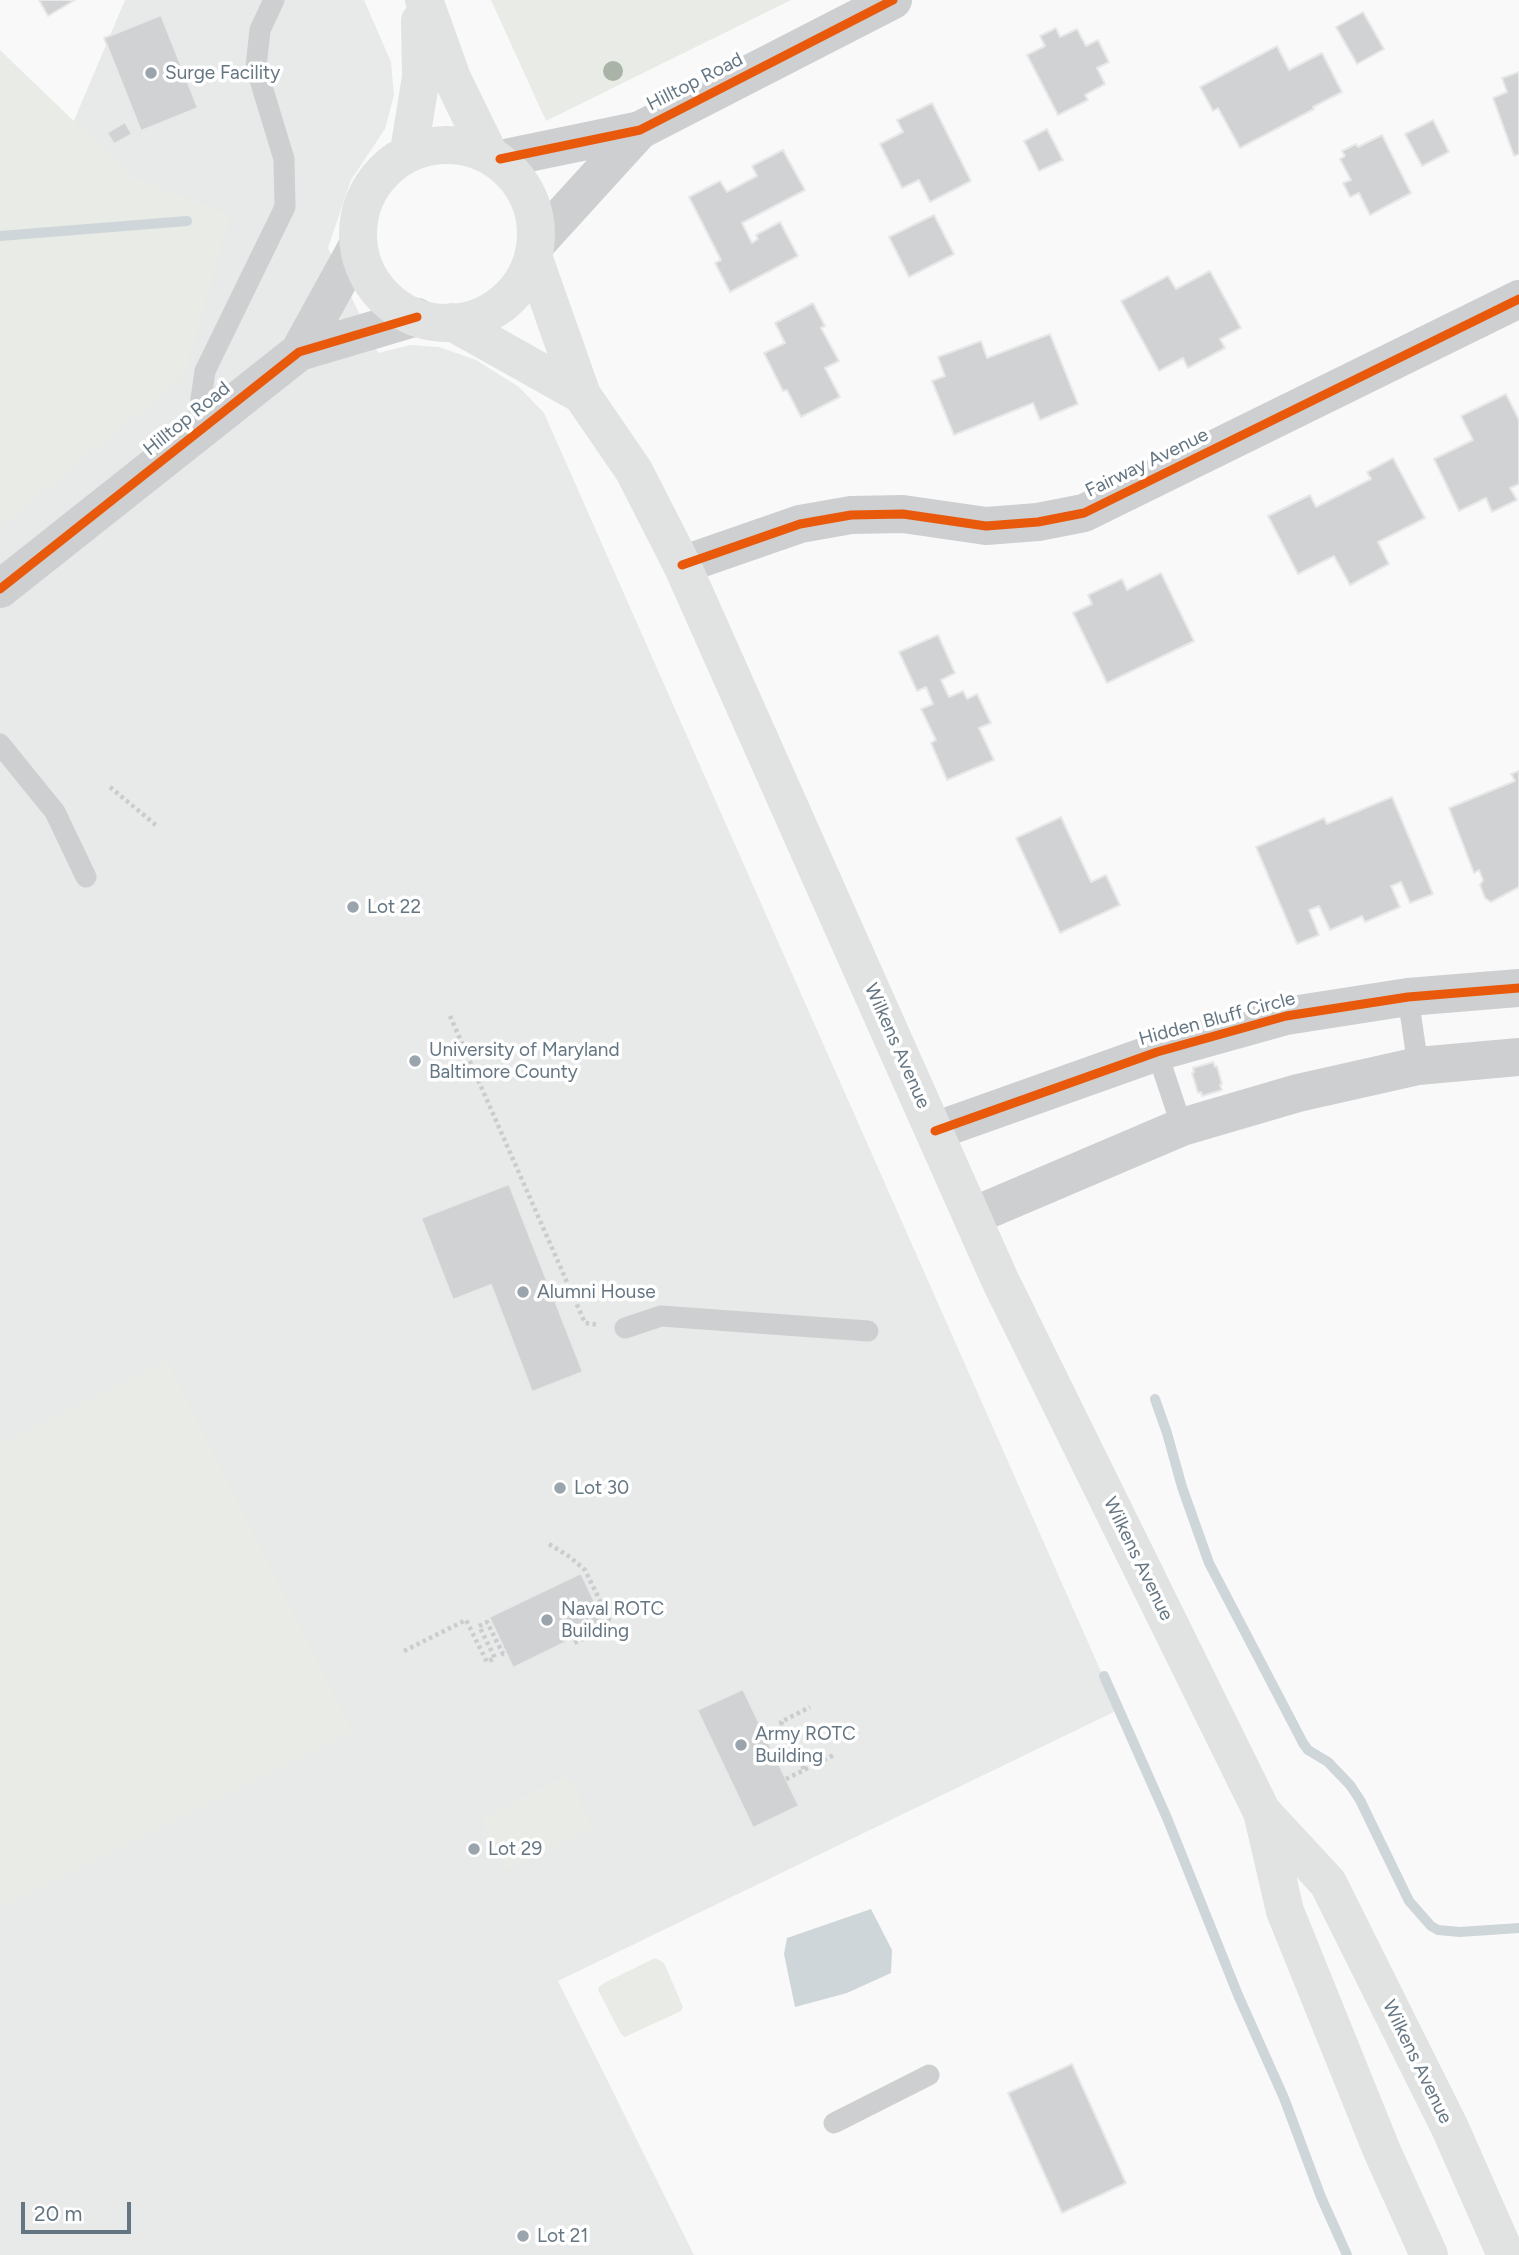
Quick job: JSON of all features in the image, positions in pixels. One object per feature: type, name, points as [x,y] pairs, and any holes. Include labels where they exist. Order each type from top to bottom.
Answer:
[{"type":"main road","points":[[409,151],[421,77],[421,0]]},
{"type":"main road","points":[[421,0],[452,78],[495,157],[530,195],[535,249],[522,286],[496,310],[463,323],[434,320],[396,308],[370,281],[358,245],[361,207],[379,174],[409,151],[455,142],[495,157]]},
{"type":"main road","name":"Wilkens Avenue","points":[[535,249],[582,395],[634,471],[682,565],[1000,1280],[1262,1812],[1285,1911],[1382,2151],[1429,2255]]},
{"type":"main road","name":"Wilkens Avenue","points":[[434,320],[582,395]]},
{"type":"main road","name":"Wilkens Avenue","points":[[1262,1812],[1328,1883],[1450,2127],[1506,2255]]},
{"type":"street","name":"Hilltop Road","points":[[495,157],[640,130],[893,0]]},
{"type":"street","name":"Hilltop Road","points":[[535,249],[640,130]]},
{"type":"street","name":"Hilltop Road","points":[[0,589],[299,352],[358,245]]},
{"type":"street","name":"Fairway Avenue","points":[[682,565],[800,524],[851,515],[903,514],[986,526],[1038,522],[1083,513],[1519,299]]},
{"type":"street","name":"Hilltop Road","points":[[299,352],[434,320]]},
{"type":"street","name":"Hidden Bluff Circle","points":[[935,1131],[1157,1052],[1286,1016],[1408,997],[1519,988]]},
{"type":"street","points":[[973,1216],[1182,1127],[1298,1093],[1418,1066],[1519,1057]]},
{"type":"lane","points":[[196,435],[205,371],[285,207],[284,159],[256,67],[260,30],[274,0]]},
{"type":"lane","points":[[0,744],[55,812],[86,877]]},
{"type":"lane","points":[[1408,997],[1418,1066]]},
{"type":"lane","points":[[1157,1052],[1182,1127]]},
{"type":"lane","points":[[625,1328],[661,1317],[868,1331]]},
{"type":"lane","points":[[834,2123],[929,2075]]},
{"type":"path","points":[[110,787],[157,826]]},
{"type":"path","points":[[450,1016],[585,1323]]},
{"type":"path","points":[[549,1544],[577,1562],[584,1570],[609,1619],[605,1629],[572,1644]]},
{"type":"path","points":[[404,1651],[466,1620],[487,1662],[495,1658],[479,1626],[487,1622],[503,1654],[506,1653]]},
{"type":"path","points":[[804,1769],[780,1722],[810,1707]]},
{"type":"path","points":[[786,1779],[834,1755]]},
{"type":"shaded area","name":"University of Maryland Baltimore County","points":[[125,0],[364,0],[391,62],[394,95],[385,129],[351,180],[328,248],[378,353],[410,345],[439,347],[476,360],[519,387],[544,413],[1118,1710],[558,1981],[694,2255],[0,2255],[0,232],[28,229]]},
{"type":"shaded area","points":[[491,0],[791,0],[546,121]]},
{"type":"shaded area","points":[[0,50],[132,177],[231,215],[185,376],[0,527]]},
{"type":"shaded area","points":[[168,1360],[353,1732],[0,1909],[0,1444]]},
{"type":"shaded area","points":[[563,1777],[573,1782],[592,1826],[590,1830],[506,1869],[482,1823],[484,1817]]},
{"type":"shaded area","points":[[871,1909],[892,1950],[891,1973],[847,1993],[795,2007],[784,1954],[787,1938]]},
{"type":"shaded area","points":[[655,1958],[664,1963],[683,2007],[681,2011],[625,2037],[598,1990],[599,1987]]},
{"type":"building","points":[[39,0],[75,0],[48,16]]},
{"type":"building","points":[[1363,12],[1384,49],[1357,64],[1336,27]]},
{"type":"building","name":"Surge Facility","points":[[161,15],[198,108],[141,131],[104,38]]},
{"type":"building","points":[[1056,28],[1060,37],[1077,29],[1086,46],[1098,40],[1109,62],[1097,68],[1105,84],[1085,95],[1088,100],[1058,115],[1027,55],[1045,46],[1040,36]]},
{"type":"building","points":[[1277,46],[1289,70],[1322,53],[1342,92],[1240,148],[1218,108],[1213,111],[1200,87]]},
{"type":"building","points":[[1519,72],[1519,154],[1514,156],[1493,98],[1507,92],[1502,78]]},
{"type":"building","points":[[932,103],[971,181],[930,202],[919,180],[902,188],[880,144],[903,132],[897,120]]},
{"type":"building","points":[[1433,120],[1449,152],[1422,166],[1405,134]]},
{"type":"building","points":[[125,122],[132,134],[114,144],[107,133]]},
{"type":"building","points":[[1047,129],[1063,160],[1039,171],[1024,141]]},
{"type":"building","points":[[1382,135],[1411,193],[1370,215],[1359,193],[1350,197],[1343,183],[1351,180],[1340,159],[1345,156],[1342,151],[1356,144],[1358,147]]},
{"type":"building","points":[[783,150],[805,190],[742,223],[752,243],[758,239],[756,235],[780,222],[798,256],[730,292],[715,263],[721,260],[689,197],[720,181],[727,192],[757,176],[752,166]]},
{"type":"building","points":[[934,215],[954,254],[909,277],[889,237]]},
{"type":"building","points":[[1210,271],[1241,328],[1220,339],[1225,348],[1188,368],[1183,358],[1159,371],[1121,301],[1168,276],[1176,289]]},
{"type":"building","points":[[813,303],[825,326],[821,328],[839,361],[825,368],[840,397],[801,417],[787,390],[783,391],[764,353],[785,343],[775,323]]},
{"type":"building","points":[[1050,334],[1078,404],[1040,420],[1033,403],[954,435],[932,381],[945,376],[938,357],[981,341],[987,358]]},
{"type":"building","points":[[1506,394],[1519,420],[1519,484],[1510,488],[1517,500],[1492,512],[1486,498],[1459,511],[1434,459],[1473,440],[1461,416]]},
{"type":"building","points":[[1393,458],[1425,518],[1378,542],[1389,564],[1350,585],[1334,556],[1298,574],[1268,516],[1310,495],[1316,507],[1371,479],[1367,472]]},
{"type":"building","points":[[1161,573],[1194,641],[1107,683],[1073,613],[1092,604],[1088,595],[1122,579],[1127,590]]},
{"type":"building","points":[[938,635],[955,673],[941,680],[949,697],[963,691],[967,699],[977,694],[991,723],[979,728],[994,760],[947,780],[931,743],[936,740],[921,709],[933,704],[926,687],[917,691],[899,652]]},
{"type":"building","points":[[1519,771],[1519,887],[1491,902],[1485,898],[1480,885],[1483,880],[1479,870],[1474,873],[1449,808],[1515,781],[1511,774]]},
{"type":"building","points":[[1392,797],[1433,894],[1410,903],[1401,882],[1391,886],[1400,907],[1365,922],[1362,916],[1330,930],[1319,906],[1309,910],[1319,935],[1297,944],[1256,847],[1324,818],[1327,824]]},
{"type":"building","points":[[1061,817],[1091,882],[1106,875],[1120,905],[1060,933],[1016,838]]},
{"type":"building","points":[[1213,1062],[1215,1067],[1217,1066],[1222,1090],[1202,1096],[1201,1092],[1198,1093],[1193,1068]]},
{"type":"building","name":"Alumni House","points":[[509,1184],[583,1372],[532,1392],[491,1285],[453,1300],[421,1218]]},
{"type":"building","name":"Naval ROTC Building","points":[[581,1573],[605,1623],[513,1668],[489,1617]]},
{"type":"building","name":"Army ROTC Building","points":[[743,1689],[799,1806],[753,1828],[697,1710]]},
{"type":"building","points":[[1072,2064],[1126,2183],[1062,2213],[1008,2093]]},
{"type":"waterway","points":[[0,236],[187,221]]},
{"type":"waterway","points":[[1155,1399],[1209,1563],[1303,1743],[1308,1750],[1328,1762],[1350,1785],[1360,1800],[1409,1901],[1431,1926],[1438,1930],[1460,1932],[1519,1928]]},
{"type":"waterway","points":[[1104,1676],[1167,1818],[1347,2255]]},
{"type":"cycle path","points":[[500,159],[640,130],[893,0]]},
{"type":"cycle path","points":[[682,565],[800,524],[851,515],[903,514],[986,526],[1038,522],[1084,513],[1519,299]]},
{"type":"cycle path","points":[[0,589],[299,352],[417,317]]},
{"type":"cycle path","points":[[935,1131],[1157,1052],[1286,1016],[1408,997],[1519,988]]},
{"type":"place","name":"Surge Facility","points":[[151,73]]},
{"type":"place","name":"Lot 22","points":[[353,907]]},
{"type":"place","name":"University of Maryland Baltimore County","points":[[415,1061]]},
{"type":"place","name":"Alumni House","points":[[523,1292]]},
{"type":"place","name":"Lot 30","points":[[560,1488]]},
{"type":"place","name":"Naval ROTC Building","points":[[547,1620]]},
{"type":"place","name":"Army ROTC Building","points":[[741,1745]]},
{"type":"place","name":"Lot 29","points":[[474,1849]]},
{"type":"place","name":"Lot 21","points":[[523,2236]]}]
